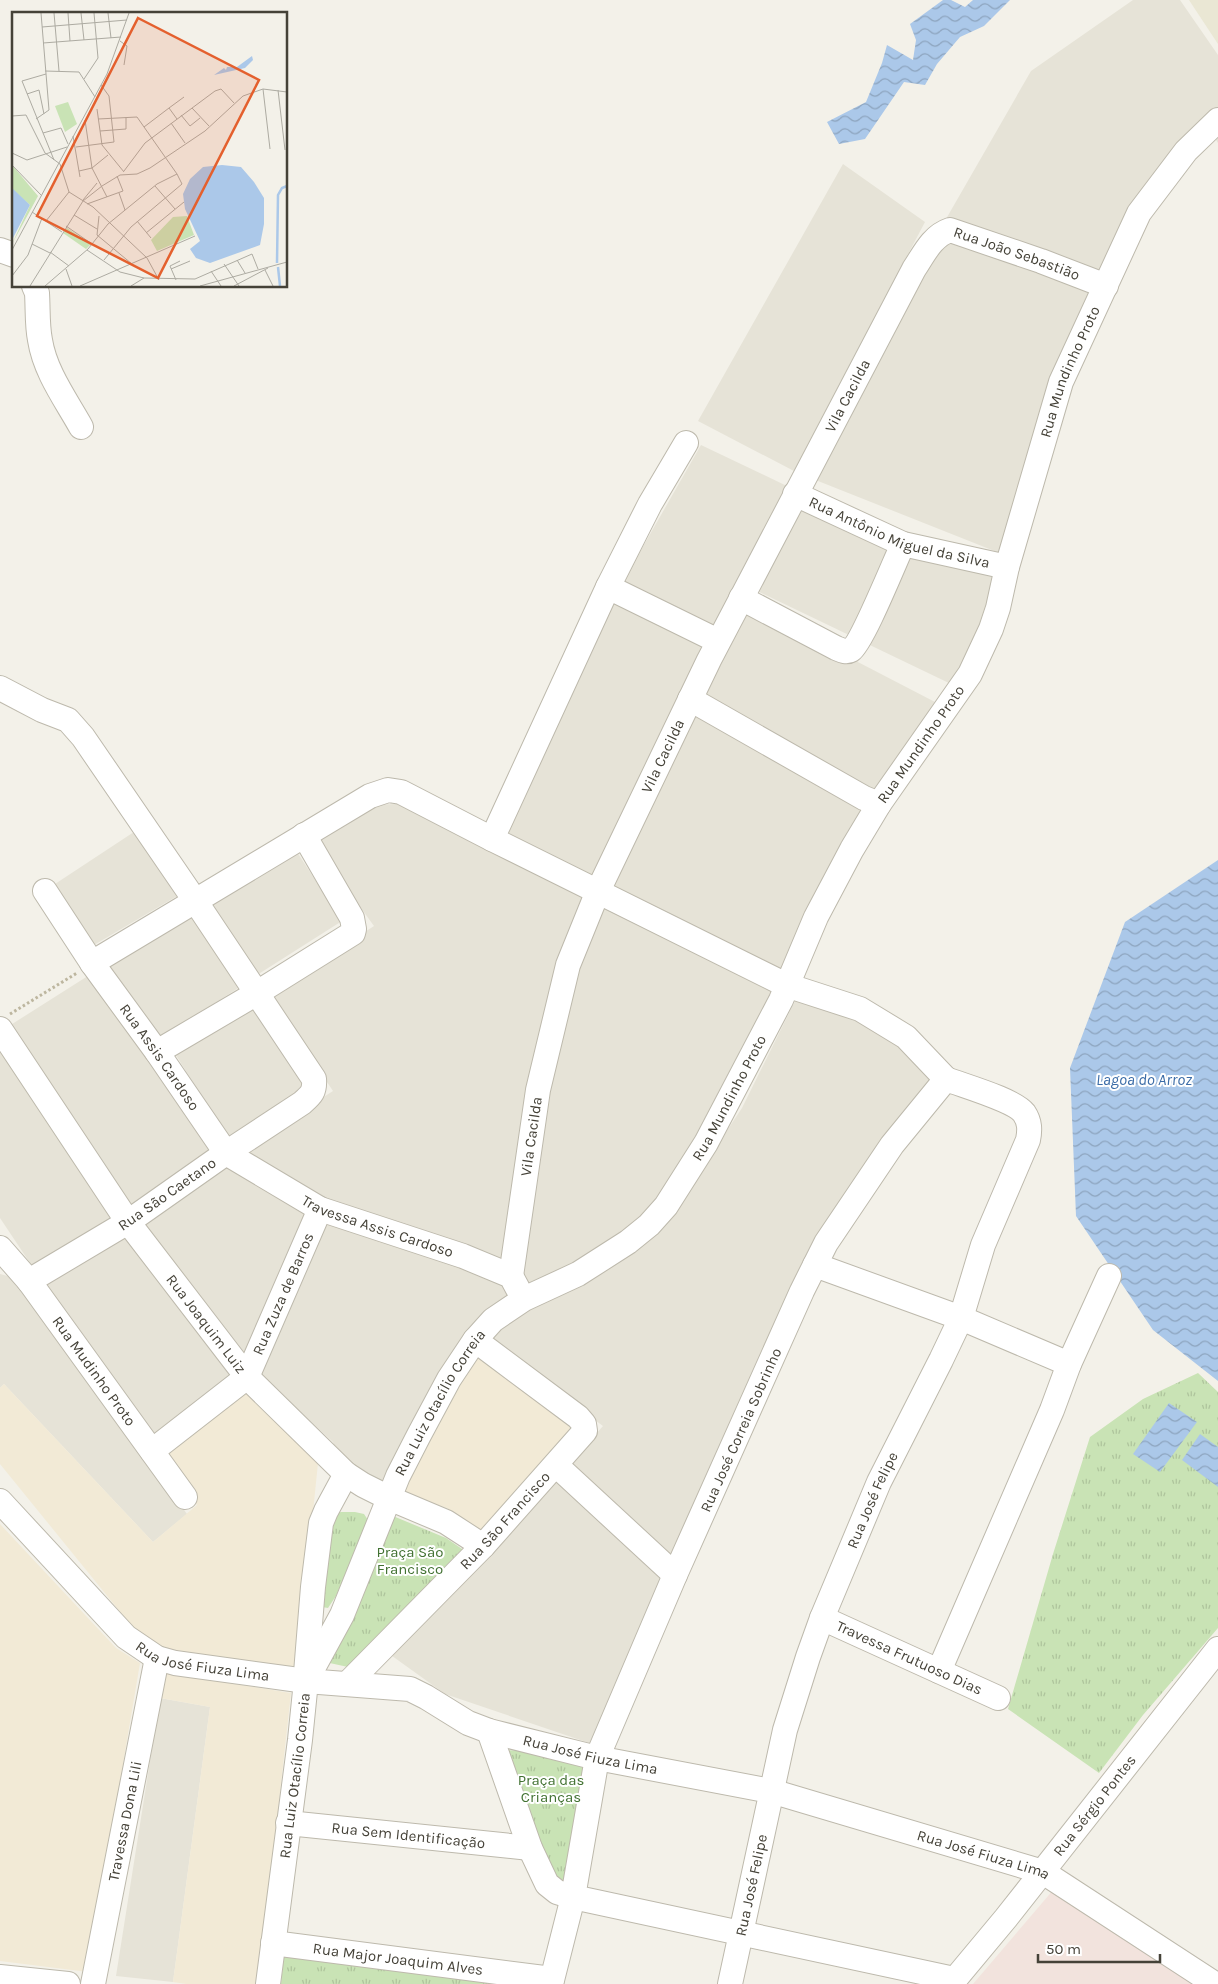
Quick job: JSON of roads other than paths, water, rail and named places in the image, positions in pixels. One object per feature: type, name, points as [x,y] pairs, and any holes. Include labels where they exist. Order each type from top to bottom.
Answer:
[{"type":"street","name":"Rua Mundinho Proto","points":[[524,1299],[578,1274],[628,1242],[648,1225],[666,1206],[720,1119],[750,1056],[781,1000],[791,986],[816,917],[852,849],[879,804],[970,674],[991,629],[998,608],[1007,567],[1062,382],[1115,263],[1140,213],[1186,151],[1218,120]]},
{"type":"street","name":"Rua João Sebastião","points":[[914,269],[940,233],[950,230],[1041,261],[1106,286]]},
{"type":"street","points":[[0,250],[12,254]]},
{"type":"street","name":"Vila Cacilda","points":[[510,1276],[538,1090],[568,965],[598,891],[718,641],[914,269]]},
{"type":"street","points":[[35,288],[40,340],[45,358],[53,377],[81,428]]},
{"type":"street","points":[[492,839],[608,587],[650,504],[686,443]]},
{"type":"street","name":"Rua Antônio Miguel da Silva","points":[[795,494],[903,544],[1007,567]]},
{"type":"street","points":[[741,598],[845,652],[856,645],[903,544]]},
{"type":"street","points":[[608,587],[718,641]]},
{"type":"street","points":[[0,688],[42,710],[68,720],[83,737],[257,993]]},
{"type":"street","points":[[690,698],[864,798],[879,804]]},
{"type":"street","points":[[92,963],[370,796],[379,791],[388,790],[401,792],[492,839],[791,986],[860,1009],[906,1037],[946,1079]]},
{"type":"street","points":[[157,1052],[341,941],[354,930],[352,918],[325,875],[304,835]]},
{"type":"street","name":"Rua Assis Cardoso","points":[[45,891],[92,963],[157,1052],[226,1152]]},
{"type":"street","name":"Rua São Caetano","points":[[17,1273],[128,1222],[226,1152],[313,1094],[314,1079],[257,993]]},
{"type":"street","name":"Rua Joaquim Luiz","points":[[4,1022],[128,1222],[247,1377],[346,1474],[389,1498],[446,1522],[483,1546]]},
{"type":"street","name":"Rua José Correia Sobrinho","points":[[551,1981],[573,1897],[597,1758],[675,1575],[826,1243],[892,1145],[946,1079]]},
{"type":"street","name":"Rua José Felipe","points":[[730,1984],[771,1791],[795,1693],[822,1618],[879,1482],[961,1318],[983,1245],[1028,1140],[1029,1122],[1019,1108],[946,1079]]},
{"type":"street","name":"Travessa Assis Cardoso","points":[[226,1152],[320,1209],[463,1256],[510,1276]]},
{"type":"street","name":"Rua Zuza de Barros","points":[[152,1451],[247,1377],[320,1209]]},
{"type":"street","name":"Rua Mudinho Proto","points":[[0,1248],[185,1497]]},
{"type":"street","points":[[815,1265],[961,1318],[1069,1364]]},
{"type":"street","points":[[510,1276],[524,1299]]},
{"type":"street","points":[[939,1671],[1052,1410],[1069,1364],[1109,1276]]},
{"type":"street","name":"Rua Luiz Otacílio Correia","points":[[268,1984],[306,1681],[342,1615],[398,1476],[449,1379],[475,1340],[493,1320],[524,1299]]},
{"type":"street","name":"Rua São Francisco","points":[[348,1683],[483,1546],[585,1431],[584,1424],[578,1417],[475,1340]]},
{"type":"street","points":[[556,1465],[675,1575]]},
{"type":"street","points":[[306,1681],[313,1587],[320,1531],[326,1510],[346,1474]]},
{"type":"street","name":"Rua José Fiuza Lima","points":[[0,1501],[121,1632],[138,1647],[157,1658],[306,1681],[410,1689],[468,1724],[489,1731],[597,1758],[771,1791],[1043,1872],[1215,1984]]},
{"type":"street","name":"Travessa Frutuoso Dias","points":[[822,1618],[998,1698]]},
{"type":"street","name":"Rua Sérgio Pontes","points":[[952,1982],[1043,1872],[1218,1649]]},
{"type":"street","name":"Travessa Dona Lili","points":[[93,1984],[157,1658]]},
{"type":"street","points":[[489,1731],[530,1848],[547,1884],[557,1892],[952,1982]]},
{"type":"street","name":"Rua Sem Identificação","points":[[288,1823],[530,1848]]},
{"type":"street","name":"Rua Major Joaquim Alves","points":[[273,1943],[551,1981]]},
{"type":"street","points":[[0,1977],[56,1983]]},
{"type":"water","points":[[943,0],[951,0],[965,7],[973,0],[1010,0],[984,26],[960,37],[937,64],[925,85],[904,82],[865,139],[839,144],[827,122],[866,102],[882,63],[887,45],[913,60],[916,40],[910,24]]},
{"type":"water","name":"Lagoa do Arroz","points":[[1218,860],[1218,1381],[1153,1330],[1076,1216],[1070,1068],[1125,922]]},
{"type":"water","points":[[1169,1403],[1197,1422],[1160,1472],[1133,1454]]},
{"type":"water","points":[[1200,1434],[1218,1447],[1218,1487],[1182,1460]]},
{"type":"park label","name":"Praça São Francisco","points":[[410,1560]]},
{"type":"park label","name":"Praça das Crianças","points":[[551,1788]]}]
